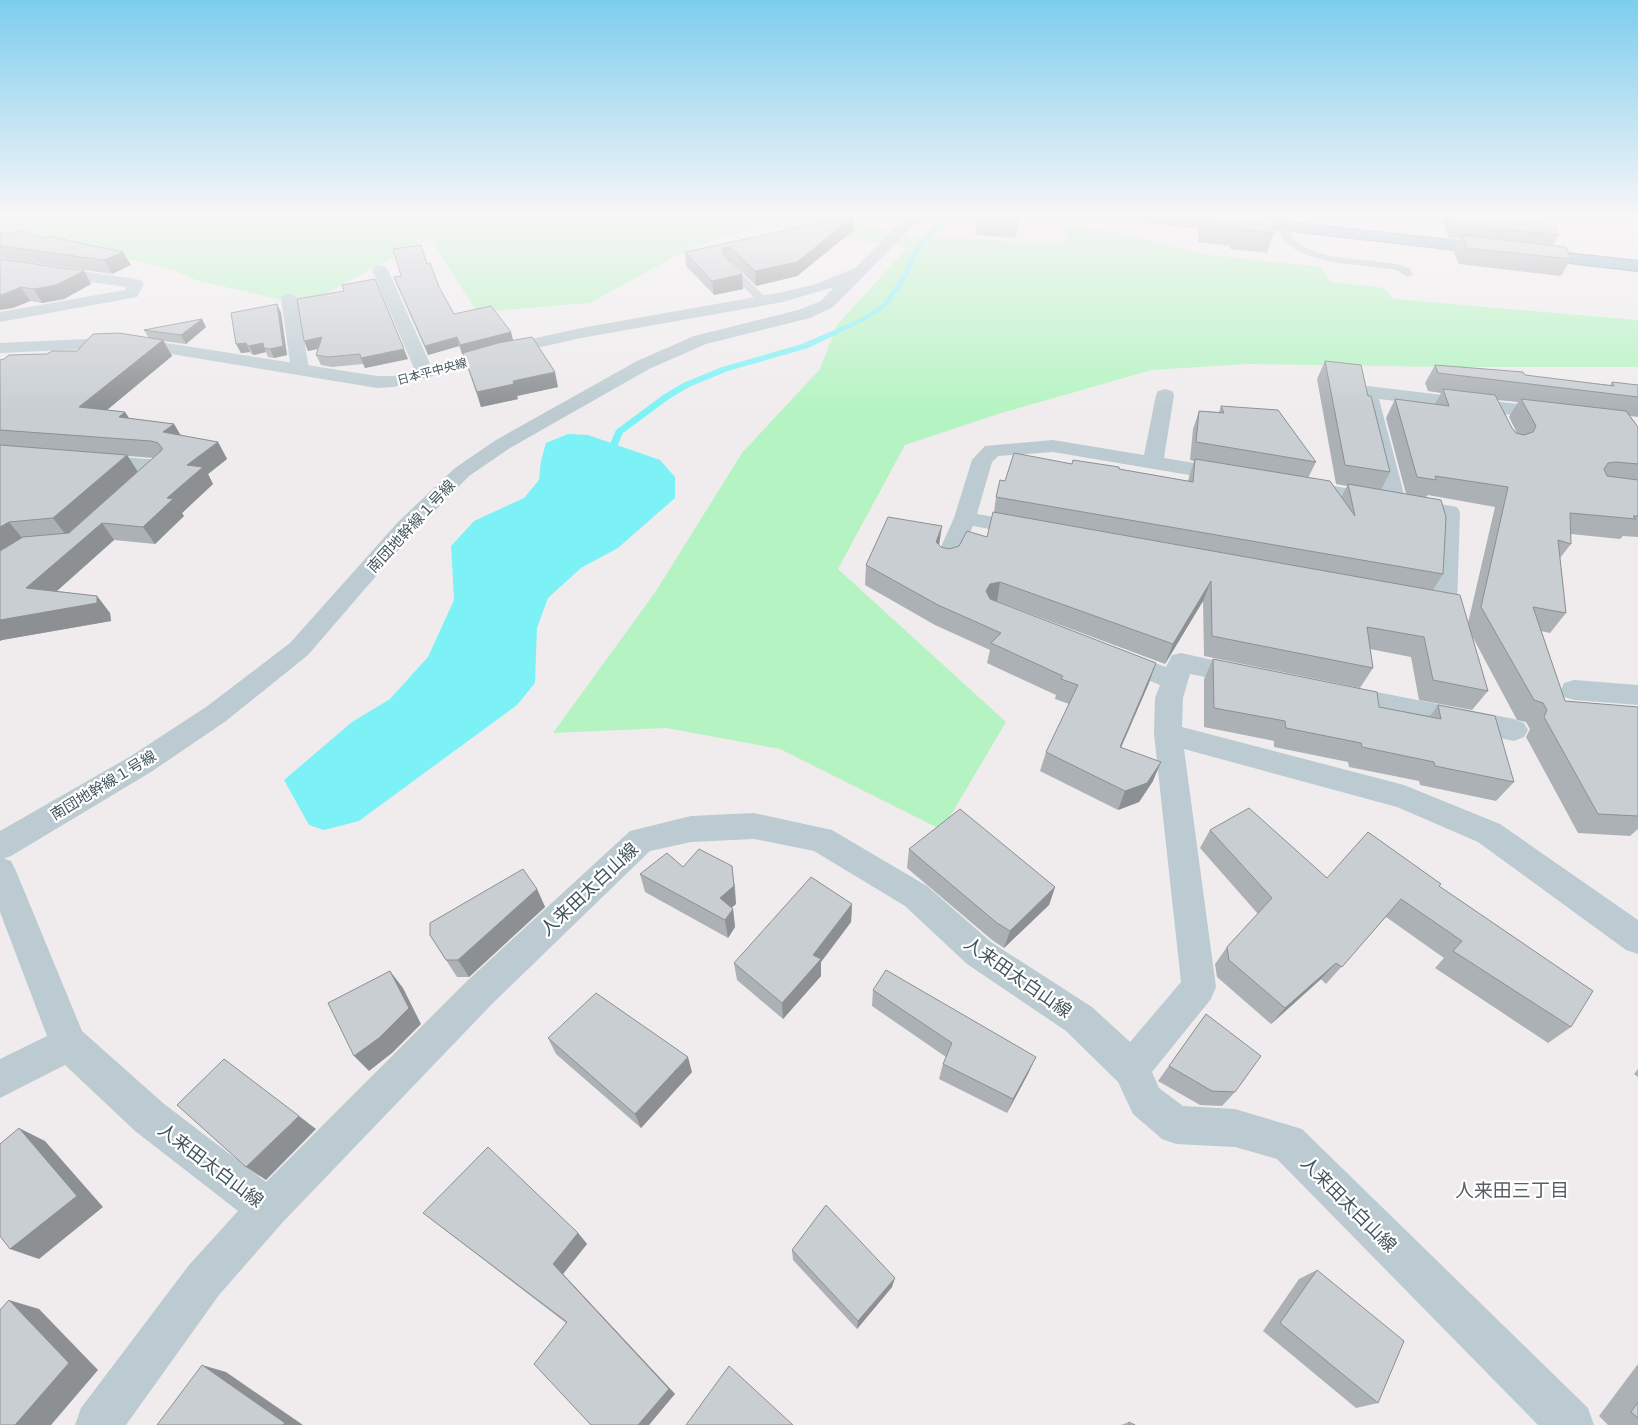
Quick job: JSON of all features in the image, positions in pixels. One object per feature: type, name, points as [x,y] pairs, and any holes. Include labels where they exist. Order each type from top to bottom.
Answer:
[{"type":"street","points":[[0,317],[131,294],[136,284],[112,280]]},
{"type":"street","points":[[385,280],[425,373]]},
{"type":"street","name":"日本平中央線","points":[[0,348],[128,342],[377,382],[394,382],[497,352],[581,333],[763,301],[822,287],[838,280]]},
{"type":"street","name":"南団地幹線１号線","points":[[0,847],[141,764],[216,714],[300,649],[406,527],[462,472],[503,444],[643,365],[700,340],[804,314],[827,304],[851,280]]},
{"type":"street","points":[[289,299],[300,369]]},
{"type":"street","points":[[1396,502],[1368,392],[1496,415],[1572,417]]},
{"type":"street","points":[[1153,462],[1165,395]]},
{"type":"street","points":[[947,560],[965,518],[982,460],[992,450],[1053,446],[1449,512],[1445,605],[965,518]]},
{"type":"street","points":[[78,459],[161,466],[132,492]]},
{"type":"street","points":[[1094,649],[1181,663],[1269,681]]},
{"type":"street","points":[[1131,1069],[1199,987],[1168,734],[1169,698],[1181,663]]},
{"type":"street","points":[[1574,690],[1638,695]]},
{"type":"street","points":[[1318,691],[1514,730]]},
{"type":"street","points":[[1168,734],[1404,797],[1489,833],[1638,939]]},
{"type":"street","name":"人来田太白山線","points":[[0,871],[69,1044],[149,1117],[268,1208],[479,993],[641,840],[691,829],[754,826],[821,840],[916,896],[980,953],[1079,1019],[1131,1069],[1146,1101],[1176,1124],[1235,1128],[1288,1143],[1571,1425]]},
{"type":"street","points":[[0,1079],[69,1044]]},
{"type":"street","points":[[98,1425],[204,1280],[268,1208]]},
{"type":"lane","points":[[743,280],[763,301]]},
{"type":"green space","points":[[198,280],[350,280],[304,305]]},
{"type":"green space","points":[[457,280],[631,280],[590,303],[477,312]]},
{"type":"green space","points":[[877,280],[1329,280],[1384,288],[1393,299],[1638,320],[1638,367],[1246,364],[1152,370],[998,414],[905,445],[838,569],[1006,722],[942,830],[780,749],[666,728],[553,733],[656,591],[742,453],[820,369],[837,325]]},
{"type":"water","points":[[568,434],[588,435],[660,460],[675,477],[675,498],[618,548],[581,568],[548,598],[537,628],[535,683],[517,705],[359,821],[324,830],[309,825],[284,780],[352,722],[390,699],[428,657],[454,600],[451,546],[474,521],[524,498],[539,480],[541,461],[546,443]]},
{"type":"building","points":[[0,280],[65,280],[56,285],[34,289],[21,287],[0,295]]},
{"type":"building","points":[[376,280],[404,349],[361,358],[360,354],[328,357],[316,355],[322,337],[304,341],[297,299],[344,291],[342,285]]},
{"type":"building","points":[[396,280],[437,280],[454,314],[491,306],[511,332],[460,345],[457,337],[425,346]]},
{"type":"building","points":[[277,304],[283,346],[270,349],[264,348],[263,343],[249,346],[246,343],[236,344],[231,313]]},
{"type":"building","points":[[202,319],[181,335],[144,330]]},
{"type":"building","points":[[119,333],[163,340],[79,407],[125,412],[119,417],[174,424],[163,432],[218,442],[187,465],[203,467],[167,498],[173,499],[143,527],[102,523],[26,588],[97,596],[97,603],[0,620],[0,551],[23,537],[69,533],[162,448],[158,443],[151,441],[0,430],[0,360],[9,355],[77,351],[93,334]]},
{"type":"building","points":[[532,337],[555,372],[513,381],[514,384],[477,392],[463,353],[498,343]]},
{"type":"building","points":[[1325,361],[1361,365],[1368,396],[1371,396],[1390,472],[1345,465]]},
{"type":"building","points":[[1435,365],[1523,372],[1525,375],[1614,386],[1612,382],[1638,385],[1638,397],[1438,373]]},
{"type":"building","points":[[1443,389],[1495,395],[1512,428],[1516,433],[1524,435],[1533,432],[1536,426],[1521,399],[1626,411],[1638,427],[1638,464],[1608,463],[1604,469],[1607,476],[1638,480],[1638,516],[1633,516],[1636,519],[1570,513],[1571,544],[1558,540],[1566,613],[1533,607],[1565,701],[1638,707],[1638,816],[1598,814],[1544,717],[1547,710],[1543,703],[1534,700],[1481,607],[1508,487],[1435,476],[1436,480],[1417,477],[1395,399],[1449,406]]},
{"type":"building","points":[[1221,406],[1278,410],[1316,462],[1196,442],[1199,411],[1224,413]]},
{"type":"building","points":[[0,445],[127,455],[53,518],[9,522],[0,527]]},
{"type":"building","points":[[1014,453],[1072,464],[1073,460],[1119,467],[1119,469],[1193,482],[1195,459],[1330,481],[1355,516],[1348,484],[1441,500],[1446,517],[1443,574],[996,497],[1000,480],[1005,481]]},
{"type":"building","points":[[993,512],[1460,595],[1488,691],[1433,680],[1424,637],[1367,627],[1373,668],[1212,636],[1211,581],[1173,644],[1000,582],[990,584],[986,591],[990,599],[1156,663],[1120,747],[1161,762],[1147,783],[1125,791],[1046,752],[1078,685],[1061,679],[1063,676],[991,643],[1001,633],[938,605],[866,565],[888,517],[942,526],[936,542],[941,547],[949,549],[959,546],[967,531],[987,537]]},
{"type":"building","points":[[1213,659],[1377,692],[1379,707],[1441,719],[1438,705],[1495,716],[1514,782],[1435,766],[1434,762],[1362,747],[1361,743],[1286,728],[1285,721],[1214,708]]},
{"type":"building","points":[[1249,808],[1327,878],[1368,832],[1441,884],[1439,886],[1593,991],[1571,1027],[1453,951],[1462,941],[1401,899],[1342,967],[1336,963],[1285,1008],[1229,960],[1227,947],[1272,898],[1210,830]]},
{"type":"building","points":[[960,809],[1055,887],[1010,931],[997,923],[909,849]]},
{"type":"building","points":[[699,849],[732,866],[734,886],[720,898],[733,909],[725,920],[640,874],[667,853],[683,867]]},
{"type":"building","points":[[523,869],[537,889],[458,960],[446,960],[430,935],[430,923]]},
{"type":"building","points":[[811,877],[852,904],[813,955],[821,959],[782,1003],[734,963]]},
{"type":"building","points":[[886,970],[1036,1057],[1013,1099],[943,1064],[952,1043],[873,990]]},
{"type":"building","points":[[390,971],[409,1008],[379,1038],[354,1056],[328,1003]]},
{"type":"building","points":[[596,993],[688,1057],[635,1114],[548,1038]]},
{"type":"building","points":[[1206,1014],[1261,1056],[1235,1092],[1212,1091],[1169,1066]]},
{"type":"building","points":[[224,1059],[299,1116],[246,1167],[177,1105]]},
{"type":"building","points":[[19,1128],[77,1196],[10,1249],[0,1236],[0,1144]]},
{"type":"building","points":[[488,1147],[578,1233],[553,1264],[669,1389],[638,1425],[591,1425],[534,1364],[567,1322],[423,1213]]},
{"type":"building","points":[[826,1205],[895,1278],[858,1321],[792,1250]]},
{"type":"building","points":[[1317,1270],[1404,1341],[1378,1403],[1280,1323]]},
{"type":"building","points":[[9,1300],[69,1363],[15,1425],[0,1425],[0,1310]]},
{"type":"building","points":[[202,1365],[285,1423],[283,1425],[157,1425]]},
{"type":"building","points":[[729,1366],[793,1425],[686,1425]]},
{"type":"building","points":[[1638,1402],[1638,1418],[1631,1412]]},
{"type":"waterway","points":[[608,458],[619,432],[666,397],[686,385],[725,369],[805,346],[864,319],[884,306],[902,280]]},
{"type":"district","name":"人来田三丁目","points":[[1512,1190]]}]
